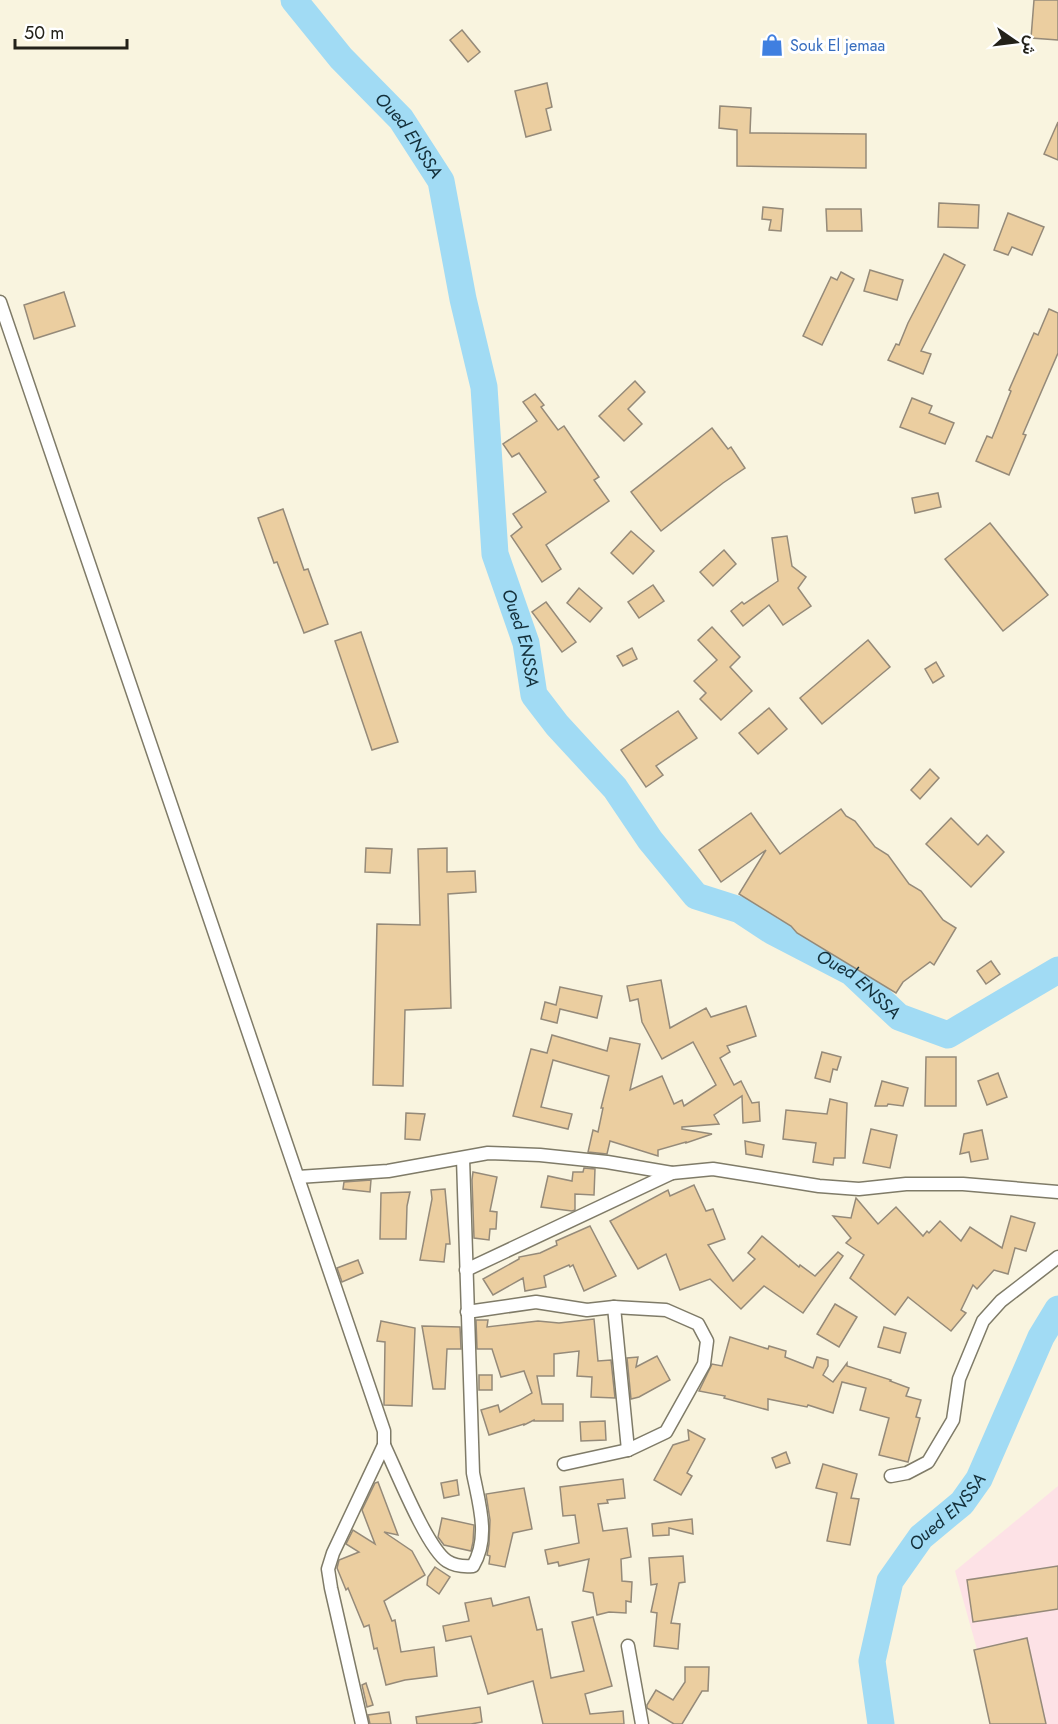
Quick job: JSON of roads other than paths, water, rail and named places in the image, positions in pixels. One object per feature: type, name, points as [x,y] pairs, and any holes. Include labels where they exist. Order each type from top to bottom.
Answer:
[{"type":"street","points":[[0,302],[380,1416],[384,1431],[384,1445],[430,1542],[445,1560],[461,1567],[473,1566],[480,1555],[483,1538],[482,1518],[473,1473],[463,1158]]},
{"type":"street","points":[[298,1177],[388,1171],[488,1154],[540,1155],[608,1162],[672,1173],[713,1169],[819,1186],[859,1189],[906,1184],[963,1184],[1058,1192]]},
{"type":"street","points":[[466,1270],[672,1173]]},
{"type":"street","points":[[891,1476],[908,1473],[928,1462],[953,1420],[959,1379],[983,1321],[1001,1301],[1058,1257]]},
{"type":"street","points":[[467,1312],[536,1302],[586,1310],[614,1307],[666,1310],[698,1324],[707,1341],[704,1364],[666,1432],[628,1450],[564,1464]]},
{"type":"street","points":[[614,1307],[628,1450]]},
{"type":"street","points":[[362,1724],[328,1569],[341,1534],[384,1445]]},
{"type":"street","points":[[628,1646],[642,1724]]},
{"type":"waterway","name":"Oued ENSSA","points":[[294,0],[341,58],[401,119],[441,181],[463,299],[484,387],[495,554],[526,643],[534,695],[557,725],[615,788],[650,840],[696,896],[740,910],[772,931],[851,972],[899,1017],[948,1035],[1058,970]]},
{"type":"waterway","name":"Oued ENSSA","points":[[881,1724],[872,1661],[890,1581],[921,1537],[962,1503],[979,1479],[1041,1337],[1058,1309]]},
{"type":"place","name":"Souk El jemaa","points":[[772,45]]}]
